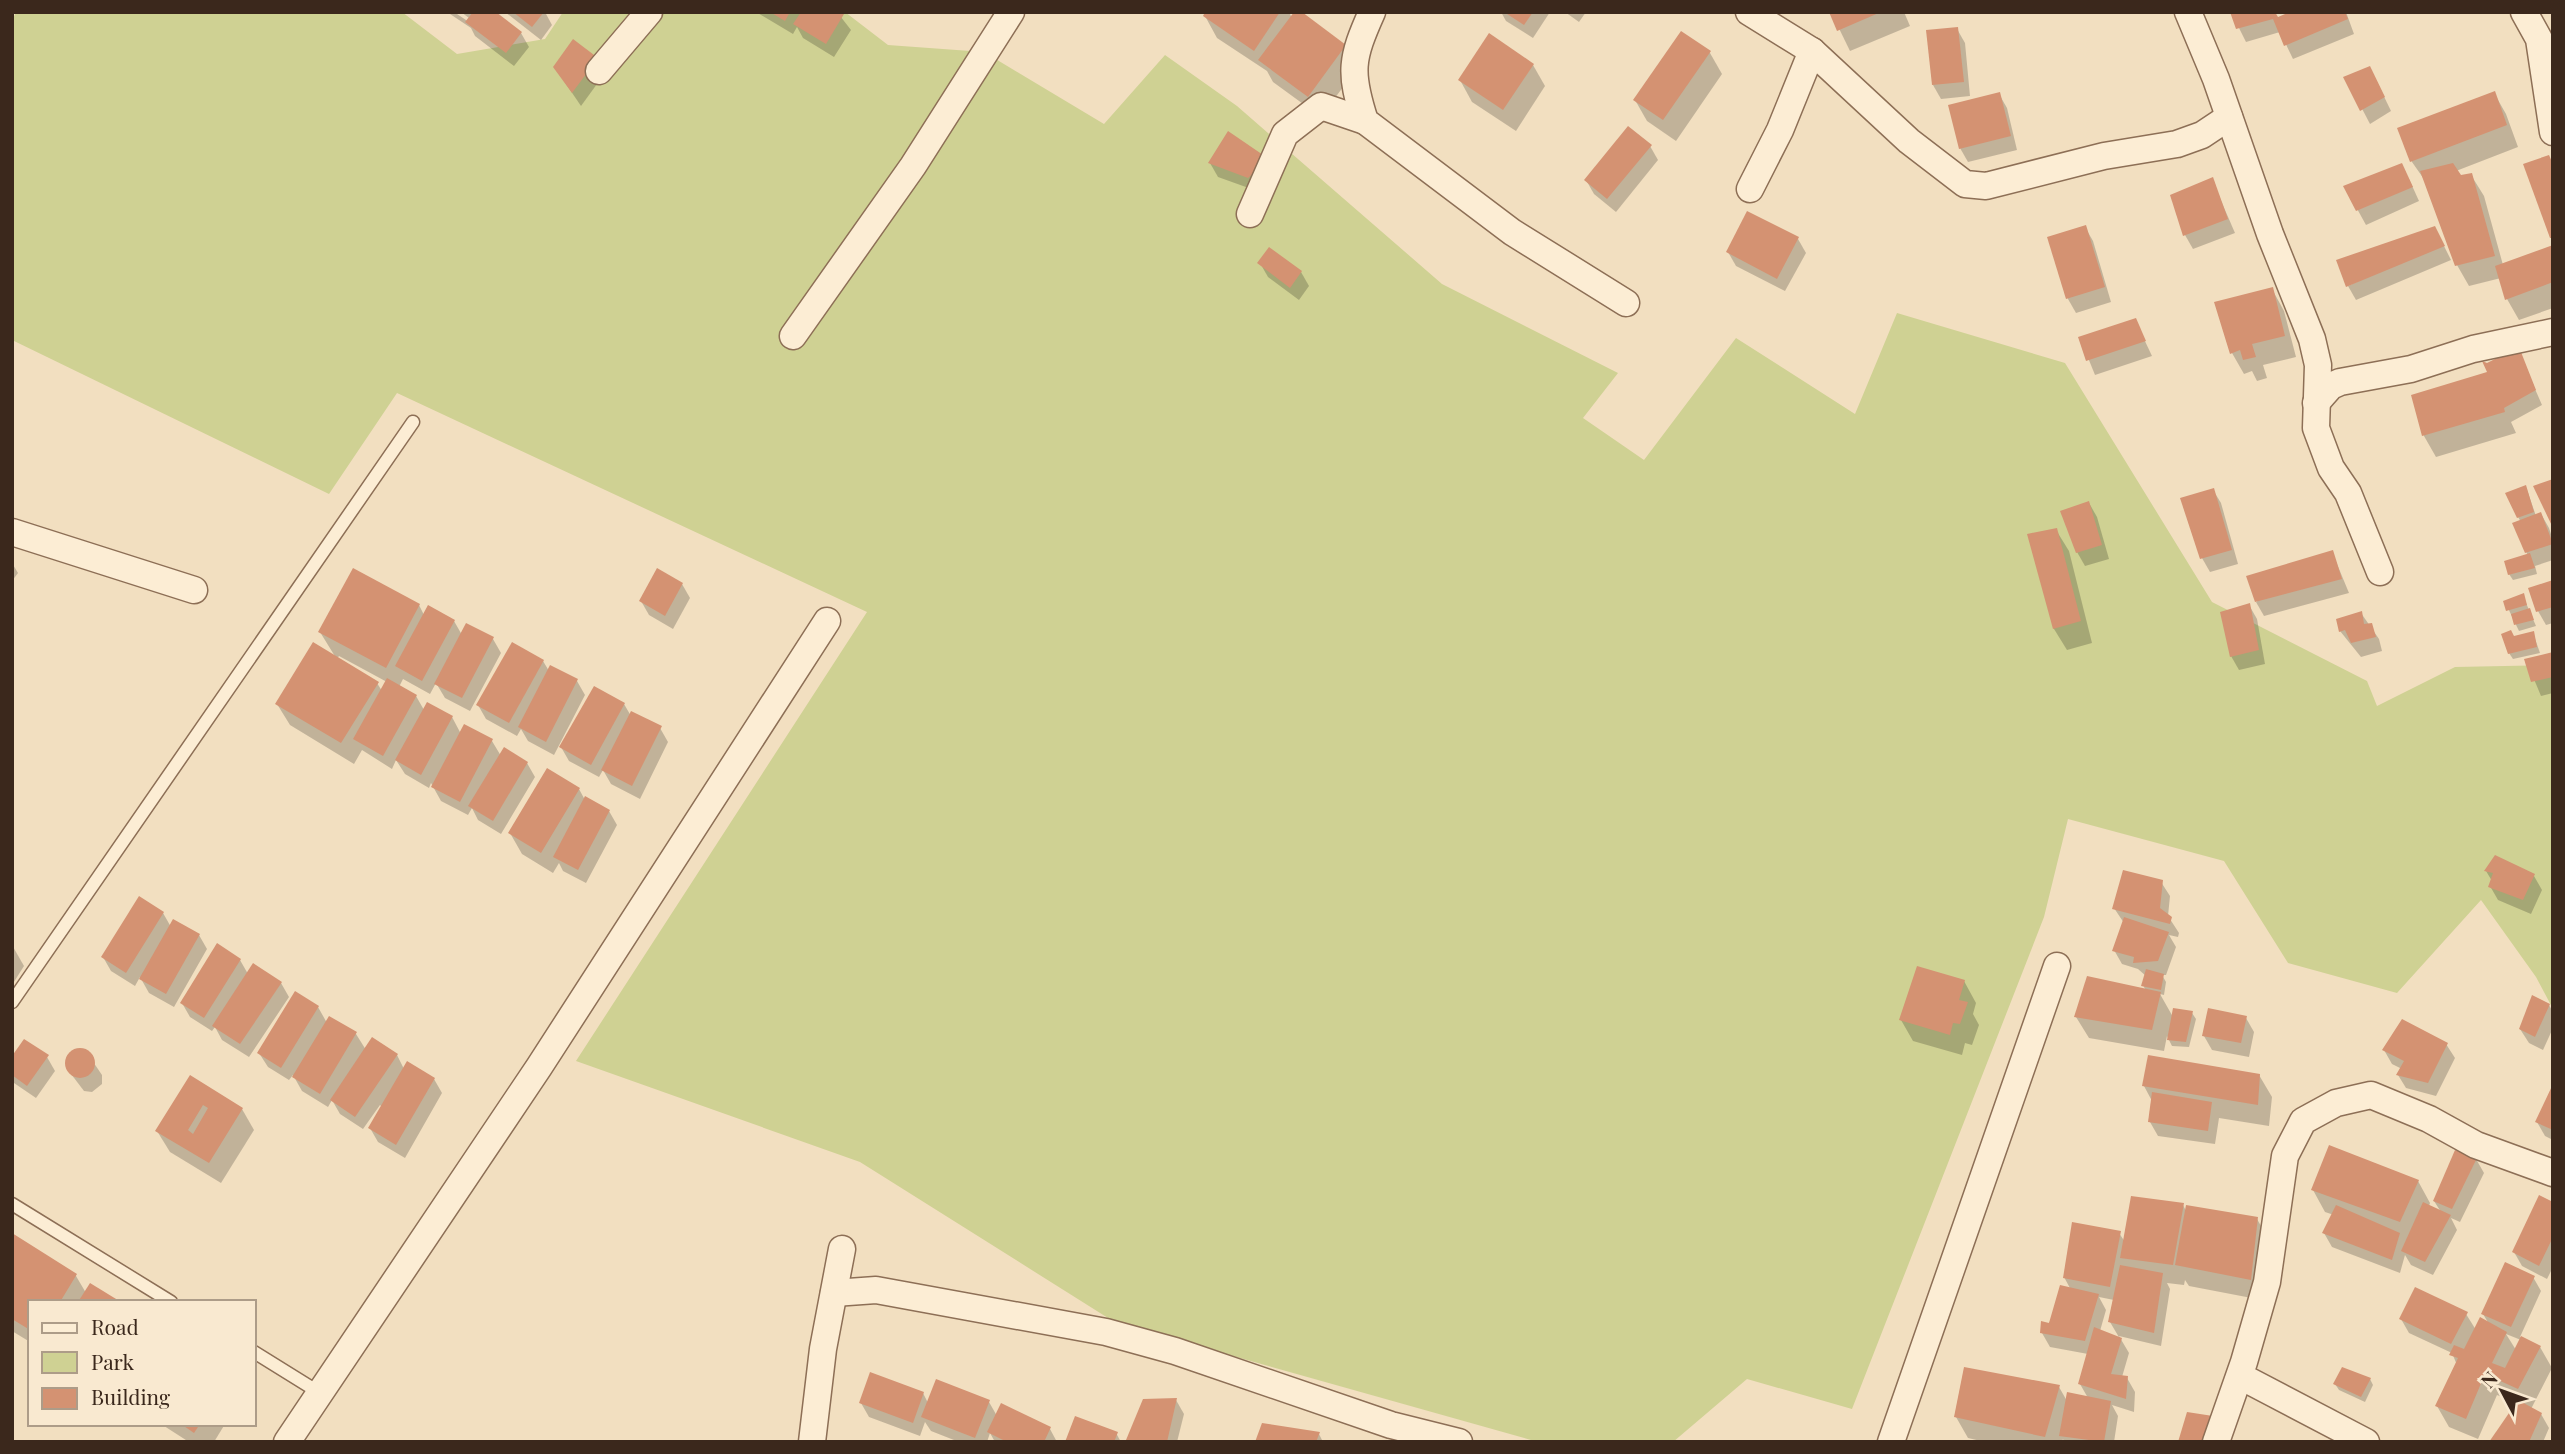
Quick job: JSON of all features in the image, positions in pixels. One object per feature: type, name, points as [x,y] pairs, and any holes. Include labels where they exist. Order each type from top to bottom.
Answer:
[{"type":"street","points":[[598,71],[649,12]]},
{"type":"street","points":[[793,336],[913,166],[1011,12]]},
{"type":"street","points":[[1365,121],[1356,94],[1354,52],[1372,12]]},
{"type":"street","points":[[1749,12],[1812,51],[1909,141],[1965,184],[1986,186],[2104,156],[2176,144],[2202,135],[2229,117]]},
{"type":"street","points":[[2188,12],[2312,340],[2318,365],[2316,428],[2331,468],[2348,493],[2379,572]]},
{"type":"street","points":[[2524,12],[2539,39],[2553,132]]},
{"type":"street","points":[[1750,188],[1780,130],[1812,51]]},
{"type":"street","points":[[1250,214],[1285,134],[1321,106],[1365,121],[1512,232],[1626,303]]},
{"type":"street","points":[[2316,403],[2331,386],[2340,382],[2411,369],[2473,349],[2553,332]]},
{"type":"street","points":[[12,531],[194,590]]},
{"type":"street","points":[[287,1442],[539,1067],[827,621]]},
{"type":"street","points":[[1891,1442],[2057,966]]},
{"type":"street","points":[[2216,1442],[2240,1376],[2267,1282],[2286,1156],[2304,1121],[2336,1103],[2371,1095],[2429,1119],[2476,1145],[2553,1173]]},
{"type":"street","points":[[812,1442],[823,1349],[842,1250]]},
{"type":"street","points":[[834,1293],[876,1290],[1106,1332],[1188,1355],[1391,1425],[1459,1442]]},
{"type":"street","points":[[2240,1376],[2366,1442]]},
{"type":"lane","points":[[12,1002],[413,422]]},
{"type":"lane","points":[[12,1204],[169,1300]]},
{"type":"lane","points":[[256,1353],[320,1392]]},
{"type":"green space","points":[[16,12],[402,12],[457,54],[545,39],[563,12],[845,12],[888,45],[984,52],[1104,124],[1165,55],[1237,106],[1442,284],[1618,373],[1583,418],[1644,460],[1736,338],[1855,414],[1897,313],[2065,363],[2212,602],[2367,681],[2377,706],[2455,667],[2553,665],[2553,1009],[2536,977],[2481,900],[2397,993],[2288,963],[2224,861],[2068,819],[2044,917],[1852,1409],[1747,1379],[1673,1442],[1538,1442],[1116,1323],[860,1162],[576,1061],[867,612],[397,393],[329,494],[12,340],[12,21]]},
{"type":"building","points":[[473,12],[496,12],[522,32],[506,53],[465,22]]},
{"type":"building","points":[[513,12],[544,12],[532,27]]},
{"type":"building","points":[[770,12],[790,12],[785,21]]},
{"type":"building","points":[[801,12],[844,14],[826,44],[793,24]]},
{"type":"building","points":[[1205,12],[1280,12],[1254,51],[1203,16]]},
{"type":"building","points":[[1294,12],[1302,12],[1346,45],[1308,97],[1258,60]]},
{"type":"building","points":[[1504,12],[1533,12],[1524,25]]},
{"type":"building","points":[[1829,12],[1881,12],[1837,31]]},
{"type":"building","points":[[2230,12],[2275,12],[2278,17],[2290,12],[2345,12],[2348,19],[2284,46],[2273,19],[2236,29]]},
{"type":"building","points":[[1958,27],[1964,82],[1932,85],[1926,30]]},
{"type":"building","points":[[1681,31],[1711,51],[1663,120],[1633,100]]},
{"type":"building","points":[[1489,33],[1534,64],[1503,110],[1458,80]]},
{"type":"building","points":[[573,39],[598,58],[572,93],[553,67]]},
{"type":"building","points":[[2370,66],[2385,97],[2360,111],[2343,77]]},
{"type":"building","points":[[2495,91],[2507,125],[2410,162],[2397,128]]},
{"type":"building","points":[[2000,92],[2011,136],[1959,149],[1948,105]]},
{"type":"building","points":[[1628,126],[1652,145],[1607,199],[1584,180]]},
{"type":"building","points":[[1228,131],[1269,159],[1248,178],[1208,163]]},
{"type":"building","points":[[2549,155],[2553,164],[2553,238],[2550,238],[2523,164]]},
{"type":"building","points":[[2402,163],[2413,187],[2356,211],[2343,186]]},
{"type":"building","points":[[2453,163],[2461,175],[2472,173],[2495,256],[2455,266],[2420,171]]},
{"type":"building","points":[[2213,177],[2228,219],[2183,236],[2170,195]]},
{"type":"building","points":[[1747,211],[1799,237],[1777,279],[1726,252]]},
{"type":"building","points":[[2086,225],[2105,287],[2066,299],[2047,237]]},
{"type":"building","points":[[2435,226],[2445,246],[2346,287],[2336,260]]},
{"type":"building","points":[[2553,245],[2553,282],[2505,300],[2495,266]]},
{"type":"building","points":[[1269,247],[1302,271],[1290,288],[1257,263]]},
{"type":"building","points":[[2273,287],[2285,336],[2252,344],[2256,357],[2243,360],[2240,350],[2230,354],[2214,302]]},
{"type":"building","points":[[2136,318],[2146,341],[2086,361],[2078,337]]},
{"type":"building","points":[[2519,347],[2536,390],[2504,408],[2505,412],[2422,436],[2411,395],[2487,372],[2482,361],[2487,363]]},
{"type":"building","points":[[2553,479],[2553,528],[2533,486]]},
{"type":"building","points":[[2526,485],[2534,512],[2517,518],[2505,493]]},
{"type":"building","points":[[2214,488],[2232,550],[2200,559],[2180,498]]},
{"type":"building","points":[[2089,501],[2102,545],[2076,553],[2060,511]]},
{"type":"building","points":[[2541,512],[2553,544],[2525,553],[2512,523]]},
{"type":"building","points":[[2057,528],[2081,621],[2053,629],[2027,534]]},
{"type":"building","points":[[2333,550],[2342,579],[2255,602],[2246,576]]},
{"type":"building","points":[[2530,553],[2535,568],[2508,575],[2504,561]]},
{"type":"building","points":[[353,568],[420,604],[386,668],[318,632]]},
{"type":"building","points":[[657,568],[683,583],[665,616],[639,601]]},
{"type":"building","points":[[2553,580],[2553,607],[2536,612],[2528,588]]},
{"type":"building","points":[[2524,593],[2527,605],[2506,611],[2503,601]]},
{"type":"building","points":[[2250,603],[2259,650],[2230,657],[2220,612]]},
{"type":"building","points":[[428,605],[455,620],[422,681],[395,666]]},
{"type":"building","points":[[2530,608],[2534,620],[2514,625],[2511,614]]},
{"type":"building","points":[[2362,611],[2364,624],[2372,623],[2376,637],[2351,643],[2345,630],[2339,632],[2336,619]]},
{"type":"building","points":[[466,623],[494,637],[462,698],[434,684]]},
{"type":"building","points":[[2511,630],[2514,636],[2534,631],[2537,647],[2508,654],[2501,634]]},
{"type":"building","points":[[313,642],[379,682],[341,743],[275,704]]},
{"type":"building","points":[[512,642],[544,660],[509,723],[476,705]]},
{"type":"building","points":[[2553,652],[2553,677],[2531,682],[2524,659]]},
{"type":"building","points":[[550,665],[578,679],[546,742],[518,727]]},
{"type":"building","points":[[387,678],[417,695],[383,756],[353,739]]},
{"type":"building","points":[[594,686],[625,703],[591,765],[559,747]]},
{"type":"building","points":[[427,702],[453,716],[421,775],[395,760]]},
{"type":"building","points":[[631,711],[662,726],[632,786],[601,770]]},
{"type":"building","points":[[464,724],[493,739],[460,802],[431,787]]},
{"type":"building","points":[[504,747],[528,762],[493,821],[468,806]]},
{"type":"building","points":[[547,768],[580,788],[541,853],[508,833]]},
{"type":"building","points":[[585,796],[610,810],[578,870],[553,857]]},
{"type":"building","points":[[2495,855],[2535,874],[2523,900],[2488,887],[2493,873],[2484,871]]},
{"type":"building","points":[[2123,870],[2163,880],[2160,908],[2172,917],[2170,924],[2112,909]]},
{"type":"building","points":[[139,896],[164,912],[126,973],[101,957]]},
{"type":"building","points":[[2124,917],[2169,932],[2158,961],[2133,963],[2134,957],[2112,951]]},
{"type":"building","points":[[173,919],[200,934],[166,994],[139,979]]},
{"type":"building","points":[[217,943],[241,959],[204,1018],[180,1003]]},
{"type":"building","points":[[253,963],[282,982],[240,1044],[212,1026]]},
{"type":"building","points":[[1917,966],[1965,980],[1959,1000],[1968,1002],[1960,1024],[1953,1023],[1950,1035],[1899,1020]]},
{"type":"building","points":[[2146,969],[2164,974],[2161,990],[2141,986]]},
{"type":"building","points":[[2087,976],[2161,992],[2152,1030],[2074,1017]]},
{"type":"building","points":[[295,991],[319,1006],[281,1068],[257,1053]]},
{"type":"building","points":[[2532,995],[2550,1004],[2535,1037],[2519,1029]]},
{"type":"building","points":[[2173,1008],[2193,1011],[2186,1042],[2167,1040]]},
{"type":"building","points":[[2208,1008],[2247,1016],[2241,1043],[2202,1036]]},
{"type":"building","points":[[329,1016],[357,1032],[320,1094],[292,1077]]},
{"type":"building","points":[[2402,1019],[2448,1043],[2428,1083],[2396,1075],[2404,1061],[2382,1050]]},
{"type":"building","points":[[372,1037],[398,1054],[355,1117],[330,1100]]},
{"type":"building","points":[[24,1039],[49,1055],[27,1086],[12,1075],[12,1056]]},
{"type":"building","points":[[80,1048],[91,1052],[95,1063],[91,1074],[80,1078],[69,1074],[65,1063],[69,1052]]},
{"type":"building","points":[[2148,1055],[2260,1074],[2258,1105],[2142,1086]]},
{"type":"building","points":[[407,1061],[435,1078],[396,1145],[368,1128]]},
{"type":"building","points":[[190,1075],[243,1108],[209,1163],[155,1131]],"holes":[[[203,1105],[208,1108],[193,1134],[188,1130]]]},
{"type":"building","points":[[2553,1084],[2553,1130],[2535,1122]]},
{"type":"building","points":[[2152,1092],[2212,1102],[2208,1131],[2148,1122]]},
{"type":"building","points":[[2329,1145],[2419,1180],[2400,1222],[2311,1190]]},
{"type":"building","points":[[2455,1150],[2477,1158],[2452,1209],[2433,1201]]},
{"type":"building","points":[[2539,1195],[2553,1202],[2553,1237],[2539,1266],[2512,1252]]},
{"type":"building","points":[[2131,1196],[2184,1203],[2173,1265],[2120,1258]]},
{"type":"building","points":[[2423,1202],[2451,1215],[2425,1262],[2401,1251]]},
{"type":"building","points":[[2186,1205],[2258,1217],[2251,1280],[2175,1265]]},
{"type":"building","points":[[2336,1205],[2400,1233],[2392,1260],[2322,1233]]},
{"type":"building","points":[[2072,1222],[2121,1231],[2110,1287],[2063,1278]]},
{"type":"building","points":[[12,1233],[77,1274],[61,1300],[28,1300],[28,1329],[12,1319]]},
{"type":"building","points":[[2505,1262],[2535,1276],[2511,1327],[2481,1314]]},
{"type":"building","points":[[2120,1265],[2163,1273],[2154,1333],[2108,1322]]},
{"type":"building","points":[[90,1283],[118,1300],[79,1300]]},
{"type":"building","points":[[2060,1285],[2099,1294],[2085,1341],[2040,1333],[2041,1321],[2049,1323]]},
{"type":"building","points":[[2415,1287],[2468,1312],[2451,1344],[2399,1319]]},
{"type":"building","points":[[2480,1317],[2507,1332],[2492,1363],[2505,1368],[2521,1336],[2541,1346],[2518,1389],[2485,1374],[2466,1419],[2435,1406],[2458,1358],[2449,1355],[2454,1345],[2464,1349]]},
{"type":"building","points":[[2094,1327],[2122,1338],[2111,1374],[2128,1376],[2126,1399],[2078,1384]]},
{"type":"building","points":[[1964,1367],[2060,1385],[2045,1437],[1954,1417]]},
{"type":"building","points":[[2342,1367],[2371,1378],[2361,1397],[2333,1384]]},
{"type":"building","points":[[870,1372],[924,1392],[913,1423],[859,1403]]},
{"type":"building","points":[[936,1379],[990,1400],[975,1438],[921,1417]]},
{"type":"building","points":[[2067,1392],[2111,1401],[2104,1442],[2059,1436]]},
{"type":"building","points":[[1177,1398],[1167,1442],[1126,1440],[1143,1399]]},
{"type":"building","points":[[2518,1400],[2542,1413],[2529,1442],[2489,1442]]},
{"type":"building","points":[[1001,1403],[1051,1427],[1044,1442],[1007,1442],[987,1432]]},
{"type":"building","points":[[2187,1412],[2213,1416],[2206,1442],[2178,1442]]},
{"type":"building","points":[[1075,1416],[1118,1432],[1114,1442],[1065,1442]]},
{"type":"building","points":[[1262,1423],[1320,1432],[1316,1442],[1255,1442]]},
{"type":"building","points":[[184,1426],[199,1426],[194,1433]]}]
